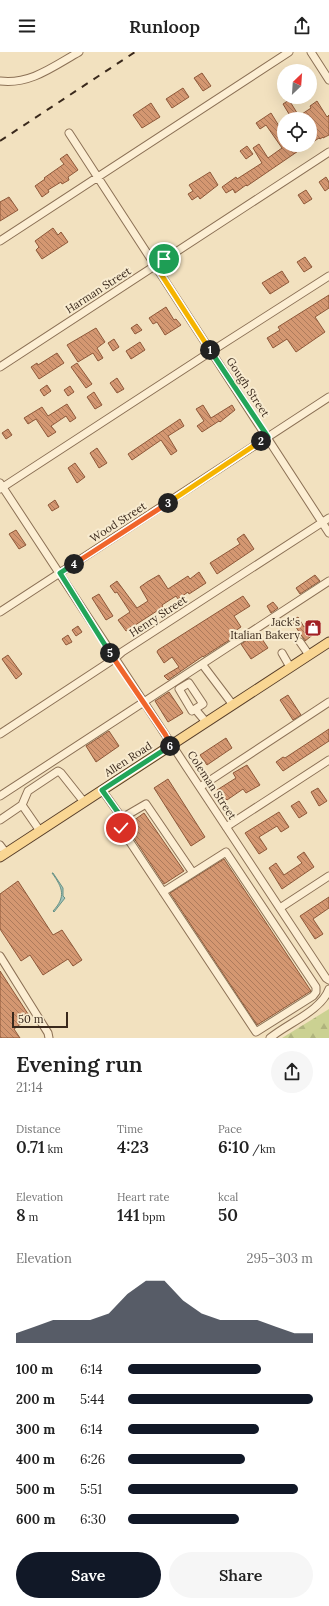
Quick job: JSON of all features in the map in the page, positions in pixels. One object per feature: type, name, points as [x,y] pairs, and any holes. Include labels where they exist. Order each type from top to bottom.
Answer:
[{"type":"main road","name":"Allen Road","points":[[3,855],[329,642]]},
{"type":"street","points":[[0,82],[19,81],[34,77],[79,52]]},
{"type":"street","points":[[0,241],[289,52]]},
{"type":"street","points":[[311,52],[329,80]]},
{"type":"street","name":"Gough Street","points":[[69,133],[329,533]]},
{"type":"street","name":"Harman Street","points":[[0,367],[329,152]]},
{"type":"street","points":[[1,487],[329,276]]},
{"type":"street","name":"Wood Street","points":[[0,612],[329,397]]},
{"type":"street","name":"Coleman Street","points":[[1,487],[60,573],[114,659],[327,979]]},
{"type":"street","name":"Henry Street","points":[[0,734],[114,659],[122,652],[329,518]]},
{"type":"street","points":[[0,796],[329,581]]},
{"type":"street","points":[[300,642],[309,655]]},
{"type":"street","points":[[282,654],[290,667]]},
{"type":"street","points":[[202,664],[233,705]]},
{"type":"street","points":[[200,787],[329,702]]},
{"type":"street","points":[[195,709],[206,722]]},
{"type":"street","points":[[226,827],[329,760]]},
{"type":"street","points":[[0,820],[22,805],[28,791],[58,771],[84,802]]},
{"type":"street","points":[[102,790],[122,818]]},
{"type":"street","points":[[163,892],[193,873],[226,852],[316,987],[316,992],[313,996],[256,1032],[123,832],[120,822],[122,818],[146,804],[193,873]]},
{"type":"street","points":[[22,805],[40,831]]},
{"type":"street","points":[[0,845],[3,855]]},
{"type":"street","points":[[280,908],[329,876]]},
{"type":"street","points":[[0,956],[48,1033],[49,1038]]},
{"type":"street","points":[[270,1038],[316,1007],[324,999],[329,988]]},
{"type":"green space","points":[[329,1009],[329,1038],[282,1038]]},
{"type":"water","points":[[52,873],[63,888],[63,896],[65,898],[54,912],[53,911],[60,901],[62,892],[59,883]]},
{"type":"building","points":[[202,73],[211,86],[203,91],[194,78]]},
{"type":"building","points":[[183,88],[189,97],[172,108],[166,99]]},
{"type":"building","points":[[317,101],[327,117],[329,115],[329,135],[320,139],[317,139],[317,112],[305,112],[311,108],[310,106],[313,104],[317,104]]},
{"type":"building","points":[[151,103],[160,117],[142,128],[133,115]]},
{"type":"building","points":[[283,104],[292,104],[296,112],[288,112]]},
{"type":"building","points":[[271,113],[277,123],[277,141],[266,125],[260,129],[256,123]]},
{"type":"building","points":[[259,144],[268,158],[277,152],[297,152],[235,193],[233,189],[226,193],[222,187],[236,177],[237,179],[262,163],[253,148]]},
{"type":"building","points":[[247,146],[253,154],[246,159],[240,151]]},
{"type":"building","points":[[67,154],[78,170],[68,177],[69,180],[62,184],[61,182],[48,190],[49,192],[42,197],[35,186],[64,164],[60,159]]},
{"type":"building","points":[[210,172],[218,185],[200,199],[198,196],[192,200],[188,194],[193,191],[189,185]]},
{"type":"building","points":[[326,177],[329,182],[329,188],[325,191],[319,182]]},
{"type":"building","points":[[306,190],[312,199],[304,204],[298,195]]},
{"type":"building","points":[[9,197],[18,210],[0,221],[0,202]]},
{"type":"building","points":[[53,228],[58,235],[61,232],[68,242],[42,259],[36,250],[39,247],[35,241]]},
{"type":"building","points":[[305,257],[312,267],[304,272],[297,262]]},
{"type":"building","points":[[282,271],[289,282],[270,294],[262,283]]},
{"type":"building","points":[[329,295],[329,308],[315,317],[325,332],[296,352],[287,339],[273,348],[267,338],[280,330],[278,327]]},
{"type":"building","points":[[166,307],[174,320],[176,319],[181,325],[165,335],[157,322],[153,324],[149,318]]},
{"type":"building","points":[[137,324],[142,330],[135,334],[131,328]]},
{"type":"building","points":[[96,328],[105,342],[97,348],[103,358],[98,361],[93,353],[78,362],[67,345]]},
{"type":"building","points":[[114,339],[119,347],[113,351],[108,343]]},
{"type":"building","points":[[140,342],[145,350],[131,359],[126,351]]},
{"type":"building","points":[[57,353],[64,363],[39,379],[31,367],[37,363],[38,365]]},
{"type":"building","points":[[77,363],[92,384],[86,388],[71,367]]},
{"type":"building","points":[[117,378],[124,389],[117,393],[110,383]]},
{"type":"building","points":[[47,385],[51,391],[44,396],[40,390]]},
{"type":"building","points":[[70,386],[74,392],[68,396],[64,390]]},
{"type":"building","points":[[94,392],[102,405],[95,409],[87,397]]},
{"type":"building","points":[[67,404],[76,418],[70,422],[66,416],[51,426],[56,432],[48,437],[36,419],[28,424],[24,418],[42,407],[48,416]]},
{"type":"building","points":[[203,405],[211,418],[232,405],[235,410],[220,422],[219,421],[202,432],[197,426],[204,421],[196,409]]},
{"type":"building","points":[[180,419],[184,426],[168,436],[177,451],[171,455],[161,440],[132,460],[128,454]]},
{"type":"building","points":[[8,429],[12,435],[6,439],[2,433]]},
{"type":"building","points":[[97,448],[107,463],[99,468],[90,453]]},
{"type":"building","points":[[75,463],[85,477],[77,483],[68,468]]},
{"type":"building","points":[[55,500],[59,507],[52,511],[48,505]]},
{"type":"building","points":[[16,530],[26,545],[19,549],[9,534]]},
{"type":"building","points":[[244,534],[254,549],[217,574],[210,563],[240,544],[237,539]]},
{"type":"building","points":[[199,572],[206,583],[189,594],[188,592],[178,599],[176,596],[162,605],[163,607],[126,631],[118,620],[130,612],[117,592],[115,593],[110,586],[117,581],[137,608],[148,601],[140,587],[159,575],[168,589],[188,576],[190,579]]},
{"type":"building","points":[[315,575],[320,581],[300,594],[296,588]]},
{"type":"building","points":[[99,594],[113,616],[106,620],[92,598]]},
{"type":"building","points":[[243,596],[250,606],[234,616],[241,627],[229,635],[231,639],[168,680],[164,676],[179,667],[172,657],[164,663],[157,652],[158,650]]},
{"type":"building","points":[[273,602],[278,608],[271,613],[267,606]]},
{"type":"building","points":[[298,617],[304,627],[313,620],[319,630],[305,641],[292,621]]},
{"type":"building","points":[[78,626],[82,632],[76,636],[72,630]]},
{"type":"building","points":[[258,633],[268,648],[251,659],[241,644]]},
{"type":"building","points":[[68,635],[72,642],[66,645],[62,639]]},
{"type":"building","points":[[8,655],[22,674],[16,679],[2,659]]},
{"type":"building","points":[[169,692],[183,713],[168,722],[155,701]]},
{"type":"building","points":[[288,695],[301,715],[293,720],[280,700]]},
{"type":"building","points":[[329,729],[329,741],[283,771],[276,762],[283,757],[285,758]]},
{"type":"building","points":[[109,731],[119,746],[96,762],[86,746]]},
{"type":"building","points":[[226,738],[232,748],[207,765],[200,755]]},
{"type":"building","points":[[247,765],[260,785],[246,793],[243,789],[227,800],[224,800],[217,790],[236,778],[233,773]]},
{"type":"building","points":[[168,779],[205,837],[191,846],[154,788]]},
{"type":"building","points":[[318,788],[327,801],[319,806],[311,792]]},
{"type":"building","points":[[299,801],[307,813],[299,818],[291,806]]},
{"type":"building","points":[[279,812],[289,827],[281,832],[277,826],[259,837],[267,849],[259,854],[245,833]]},
{"type":"building","points":[[144,813],[184,871],[164,884],[126,826]]},
{"type":"building","points":[[304,852],[314,867],[282,889],[269,868],[276,863],[284,875],[302,863],[297,857]]},
{"type":"building","points":[[224,859],[311,991],[257,1025],[170,893]]},
{"type":"building","points":[[18,881],[53,935],[62,930],[82,960],[73,966],[68,959],[43,975],[30,955],[21,961],[0,929],[0,894]]},
{"type":"building","points":[[329,897],[329,908],[313,919],[323,934],[315,939],[300,916]]},
{"type":"building","points":[[0,971],[30,1017],[14,1029],[20,1038],[0,1038]]},
{"type":"railway","points":[[0,141],[135,52]]},
{"type":"place","name":"Jack's Italian Bakery","points":[[313,628]]},
{"type":"route","points":[[121,828],[120,822],[122,818],[102,790],[171,745],[114,659],[60,573],[268,437],[155,265],[164,259]]}]
